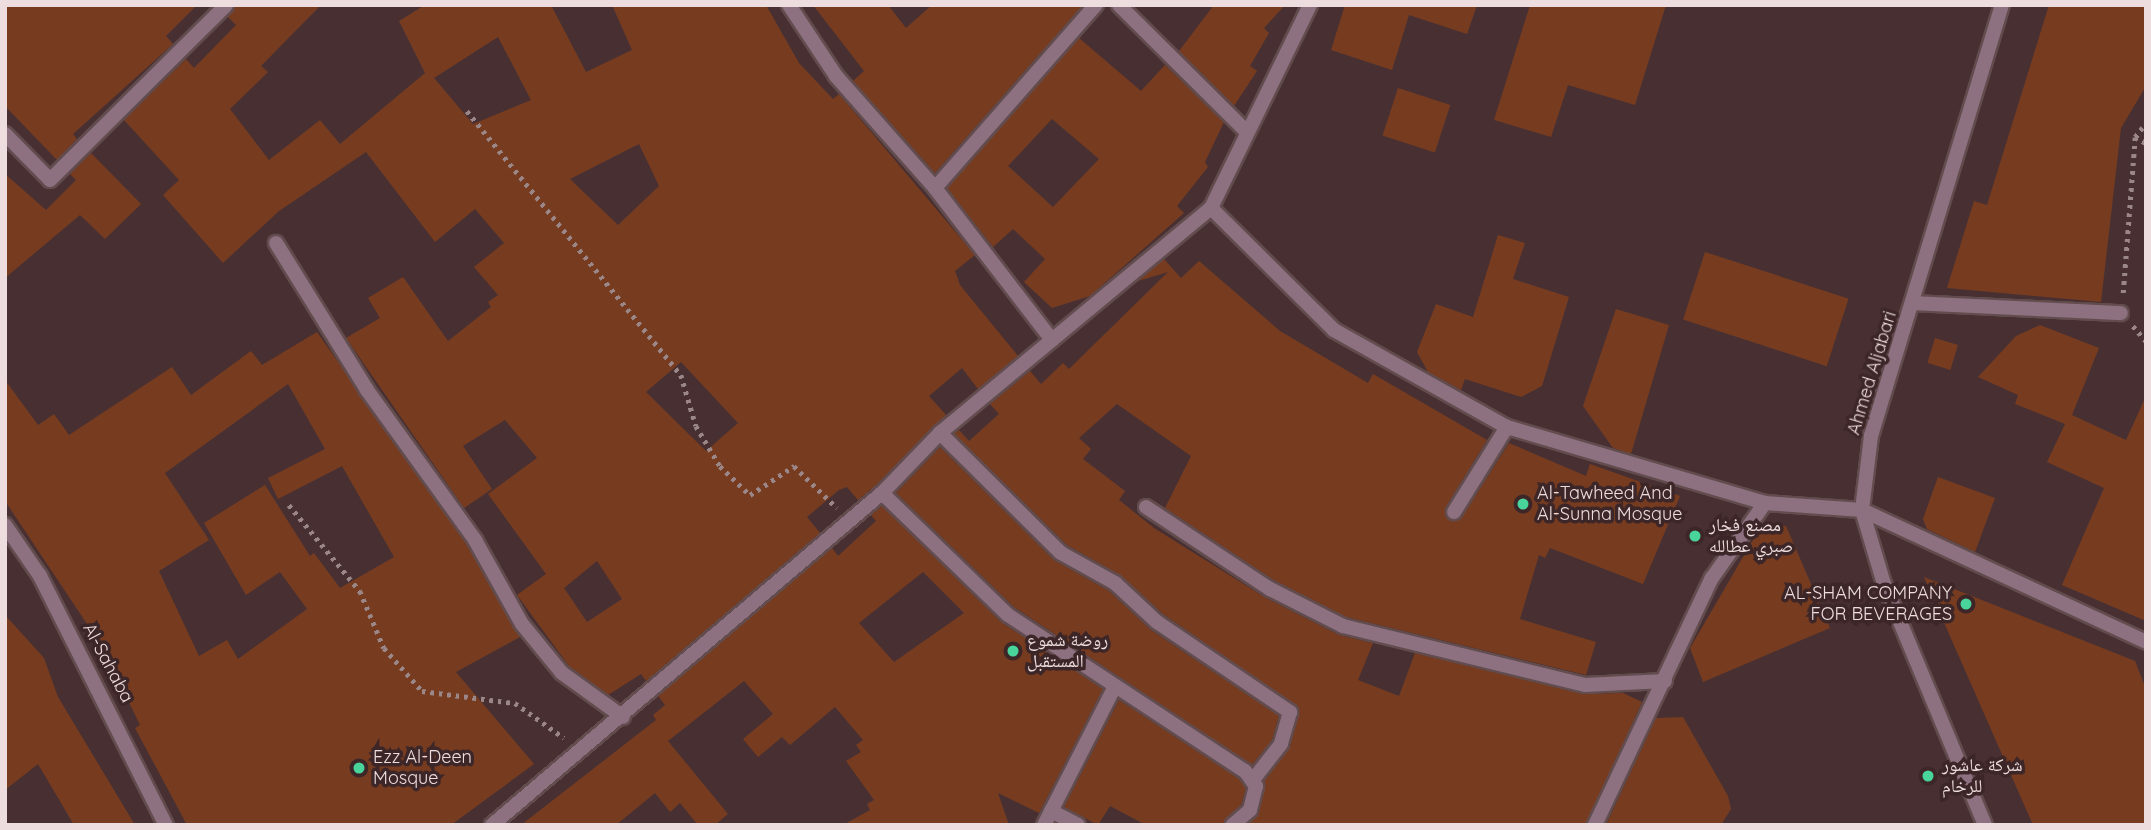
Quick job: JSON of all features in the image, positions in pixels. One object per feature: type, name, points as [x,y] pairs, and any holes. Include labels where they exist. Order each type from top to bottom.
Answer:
[{"type":"street","points":[[5,134],[50,180],[226,5]]},
{"type":"street","points":[[789,5],[836,76],[935,188],[1052,340]]},
{"type":"street","points":[[935,188],[1096,5]]},
{"type":"street","points":[[1119,5],[1247,132]]},
{"type":"street","points":[[492,825],[623,717],[882,493],[940,433],[1212,208],[1310,5]]},
{"type":"street","name":"Ahmed Aljabari","points":[[1985,825],[1884,584],[1862,510],[1871,436],[1914,303],[2002,5]]},
{"type":"street","points":[[1212,208],[1334,330],[1436,393],[1507,427],[1765,503],[1862,510],[2146,642]]},
{"type":"street","points":[[276,243],[539,646],[562,673],[623,717]]},
{"type":"street","points":[[1914,303],[2121,313]]},
{"type":"street","points":[[1454,512],[1507,427]]},
{"type":"street","points":[[940,433],[1061,553],[1115,583],[1157,622],[1290,712],[1288,731],[1252,781],[1250,810],[1233,825]]},
{"type":"street","points":[[882,493],[1008,615],[1252,781]]},
{"type":"street","points":[[1595,825],[1712,578],[1765,503]]},
{"type":"street","points":[[1146,507],[1270,589],[1343,626],[1585,685],[1665,681]]},
{"type":"street","name":"Al-Sahaba","points":[[5,525],[60,613],[166,825]]},
{"type":"street","points":[[1078,825],[1047,818],[1115,686]]},
{"type":"path","points":[[467,111],[681,375],[696,426],[720,466],[750,495],[794,466],[850,521]]},
{"type":"path","points":[[2146,123],[2135,137],[2121,313],[2146,341]]},
{"type":"path","points":[[2135,137],[2146,143]]},
{"type":"path","points":[[289,505],[360,591],[384,648],[422,691],[515,702],[582,751]]},
{"type":"building","points":[[5,5],[197,5],[166,36],[173,44],[73,134],[77,139],[57,160],[5,106]]},
{"type":"building","points":[[235,5],[321,5],[261,66],[268,72],[230,109],[269,160],[320,120],[340,144],[425,73],[399,21],[425,5],[551,5],[586,72],[632,50],[612,5],[766,5],[799,63],[833,99],[839,94],[975,255],[955,271],[960,285],[1018,356],[978,389],[962,368],[929,396],[946,415],[875,486],[858,500],[847,487],[839,490],[807,517],[820,533],[646,681],[641,674],[608,695],[569,666],[517,595],[546,574],[488,494],[537,458],[505,420],[463,446],[492,489],[464,508],[346,338],[380,318],[368,298],[403,277],[448,341],[491,307],[488,302],[498,295],[474,267],[504,243],[475,209],[435,242],[366,152],[279,211],[223,263],[163,195],[179,180],[124,120],[186,59],[194,68],[236,25],[228,17]],"holes":[[[498,37],[531,100],[473,124],[434,78]],[[639,144],[659,186],[618,225],[570,179]],[[681,362],[738,423],[706,451],[646,392]],[[597,561],[622,599],[587,622],[564,588]]]},
{"type":"building","points":[[813,5],[888,5],[906,28],[932,5],[1083,5],[935,173],[853,81],[864,71]]},
{"type":"building","points":[[1214,5],[1285,5],[1264,28],[1269,33],[1250,66],[1257,71],[1234,106],[1179,51]]},
{"type":"building","points":[[1345,5],[1477,5],[1467,34],[1409,15],[1392,70],[1331,50]]},
{"type":"building","points":[[1530,5],[1666,5],[1635,105],[1568,85],[1551,137],[1494,120]]},
{"type":"building","points":[[2049,5],[2146,5],[2146,86],[2121,128],[2101,302],[1947,288],[1974,201],[1987,205]]},
{"type":"building","points":[[1079,38],[1141,91],[1165,65],[1224,122],[1205,162],[1208,167],[1177,206],[1184,213],[1090,296],[1052,308],[1024,282],[1045,259],[1013,229],[993,247],[947,188]],"holes":[[[1052,119],[1099,159],[1053,207],[1008,166]]]},
{"type":"building","points":[[1398,88],[1450,105],[1435,153],[1383,136]]},
{"type":"building","points":[[91,153],[141,204],[105,239],[80,215],[5,278],[5,174],[46,210],[76,180],[70,174]]},
{"type":"building","points":[[1498,235],[1525,243],[1513,279],[1569,297],[1542,386],[1521,397],[1465,379],[1461,390],[1428,372],[1417,352],[1436,304],[1473,317]]},
{"type":"building","points":[[1705,252],[1849,299],[1827,366],[1683,320]]},
{"type":"building","points":[[1164,259],[1181,278],[1199,261],[1280,331],[1368,383],[1373,374],[1487,440],[1446,507],[1450,520],[1462,517],[1509,443],[1586,476],[1590,464],[1680,496],[1643,584],[1550,548],[1545,558],[1539,555],[1520,619],[1596,642],[1586,675],[1346,617],[1275,581],[1165,508],[1191,456],[1117,404],[1079,438],[1091,449],[1083,459],[1125,491],[1119,500],[1154,528],[1266,598],[1339,635],[1373,643],[1358,680],[1399,696],[1415,653],[1583,694],[1623,693],[1642,702],[1586,825],[1248,825],[1259,812],[1264,781],[1290,747],[1299,708],[1163,614],[1120,575],[1067,545],[954,434],[959,430],[969,441],[999,414],[990,404],[1030,371],[1041,384],[1063,363],[1069,369],[1168,272],[1138,281]]},
{"type":"building","points":[[1616,309],[1669,325],[1631,454],[1613,448],[1583,406]]},
{"type":"building","points":[[2040,325],[2099,348],[2072,415],[2126,440],[2146,396],[2146,621],[2062,585],[2104,488],[2047,462],[2065,424],[2015,404],[2018,395],[1978,377],[2016,336]]},
{"type":"building","points":[[317,332],[467,545],[520,637],[456,672],[534,764],[451,825],[187,825],[135,728],[140,725],[101,645],[5,501],[5,380],[38,425],[54,414],[69,435],[172,367],[191,395],[251,351],[262,365]],"holes":[[[288,384],[325,449],[268,478],[278,499],[342,466],[394,557],[340,588],[314,553],[310,556],[265,485],[204,523],[246,595],[280,572],[307,609],[238,659],[227,640],[199,656],[159,571],[209,540],[165,473]]]},
{"type":"building","points":[[1935,338],[1958,345],[1950,370],[1927,363]]},
{"type":"building","points":[[940,447],[1054,560],[1109,591],[1151,630],[1279,716],[1272,740],[1252,765],[1014,607],[896,493]]},
{"type":"building","points":[[1938,477],[1995,498],[1975,552],[1927,529],[1923,519]]},
{"type":"building","points":[[882,506],[1001,622],[1103,689],[1039,813],[998,793],[1009,825],[843,825],[870,810],[867,804],[874,800],[846,761],[861,752],[856,745],[863,740],[835,707],[790,745],[782,737],[758,757],[743,739],[773,714],[744,681],[668,741],[728,814],[715,825],[698,825],[680,803],[670,812],[655,793],[616,825],[521,825],[656,720],[653,715],[665,705],[658,696],[832,548],[838,556],[876,521],[871,515]],"holes":[[[923,572],[964,613],[894,662],[859,623]]]},
{"type":"building","points":[[1786,526],[1830,628],[1703,682],[1690,648],[1760,528]]},
{"type":"building","points":[[1924,577],[2135,661],[2146,689],[2146,825],[2033,825]]},
{"type":"building","points":[[5,615],[44,658],[58,697],[135,825],[74,825],[38,764],[5,790]]},
{"type":"building","points":[[1119,700],[1238,778],[1246,788],[1241,805],[1224,825],[1146,825],[1110,806],[1098,825],[1064,807]]},
{"type":"building","points":[[1683,717],[1728,796],[1731,809],[1721,825],[1606,825],[1656,718]]},
{"type":"place","name":"Al-Tawheed And Al-Sunna Mosque","points":[[1523,504]]},
{"type":"place","name":"مصنع فخار صبري عطالله","points":[[1695,536]]},
{"type":"place","name":"AL-SHAM COMPANY FOR BEVERAGES","points":[[1966,604]]},
{"type":"place","name":"روضة شموع المستقبل","points":[[1013,651]]},
{"type":"place","name":"Ezz Al-Deen Mosque","points":[[359,768]]},
{"type":"place","name":"شركة عاشور للرخام","points":[[1928,776]]}]
